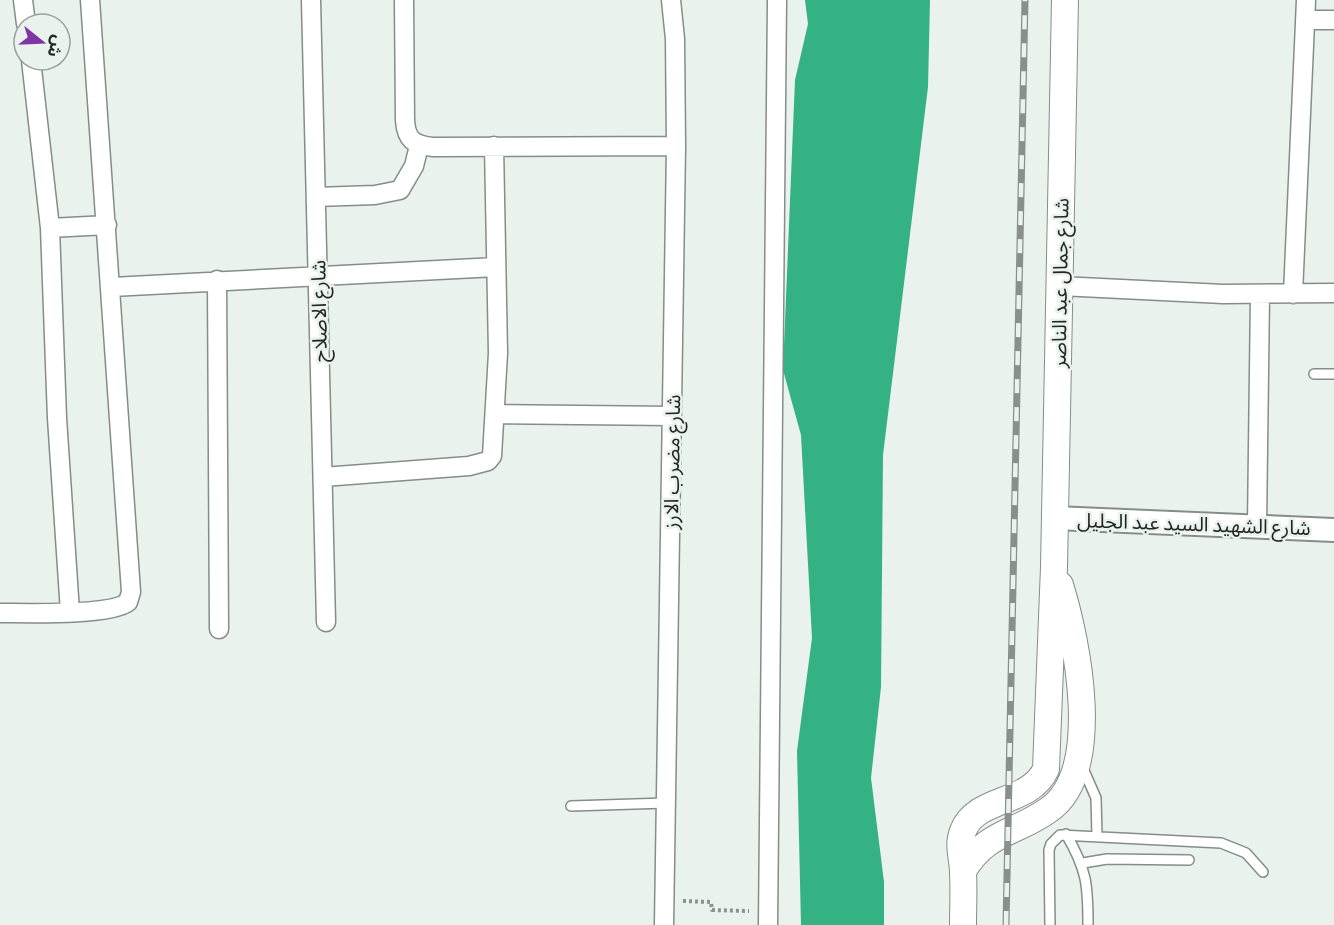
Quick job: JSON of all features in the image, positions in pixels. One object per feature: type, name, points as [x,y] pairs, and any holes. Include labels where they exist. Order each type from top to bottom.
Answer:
[{"type":"main road","name":"شارع جمال عبد الناصر","points":[[963,925],[963,871],[960,843],[969,820],[978,812],[1032,788],[1040,781],[1046,769],[1054,567],[1065,0]]},
{"type":"main road","name":"شارع جمال عبد الناصر","points":[[963,871],[973,854],[985,843],[1050,810],[1072,781],[1079,762],[1080,706],[1077,651],[1054,567]]},
{"type":"street","points":[[0,614],[117,608],[128,602],[131,592],[112,287],[90,0]]},
{"type":"street","name":"شارع الاصلاح","points":[[311,0],[326,622]]},
{"type":"street","points":[[404,0],[405,132],[410,140],[419,146],[676,146]]},
{"type":"street","name":"شارع مضرب الارز","points":[[664,925],[676,146],[675,39],[671,0]]},
{"type":"street","points":[[768,918],[777,0]]},
{"type":"street","points":[[1293,294],[1306,0]]},
{"type":"street","points":[[1305,20],[1334,20]]},
{"type":"street","points":[[32,72],[50,228],[57,418],[70,612]]},
{"type":"street","points":[[316,197],[375,195],[400,190],[414,166],[419,146]]},
{"type":"street","points":[[323,477],[482,463],[492,456],[496,414],[494,146]]},
{"type":"street","points":[[50,228],[107,225]]},
{"type":"street","points":[[112,287],[495,267]]},
{"type":"street","points":[[217,280],[219,629]]},
{"type":"street","points":[[1060,286],[1260,294],[1334,293]]},
{"type":"street","points":[[1257,526],[1260,294]]},
{"type":"street","points":[[496,414],[672,416]]},
{"type":"street","name":"شارع الشهيد السيد عبد الجليل","points":[[1055,518],[1334,530]]},
{"type":"lane","points":[[1314,374],[1334,374]]},
{"type":"lane","points":[[1079,762],[1096,798],[1097,836]]},
{"type":"lane","points":[[571,806],[666,803]]},
{"type":"lane","points":[[1066,834],[1083,863],[1088,892],[1088,925]]},
{"type":"lane","points":[[1050,925],[1049,850],[1055,839],[1066,834],[1221,843],[1246,852],[1263,872]]},
{"type":"lane","points":[[1083,863],[1107,860],[1190,860]]},
{"type":"path","points":[[688,901],[711,902],[712,910],[768,918]]},
{"type":"shaded area","points":[[805,0],[930,0],[928,87],[883,455],[881,687],[871,778],[884,882],[884,925],[801,925],[797,751],[812,638],[801,435],[783,370],[795,80],[808,24]]},
{"type":"railway","points":[[1006,925],[1025,0]]}]
